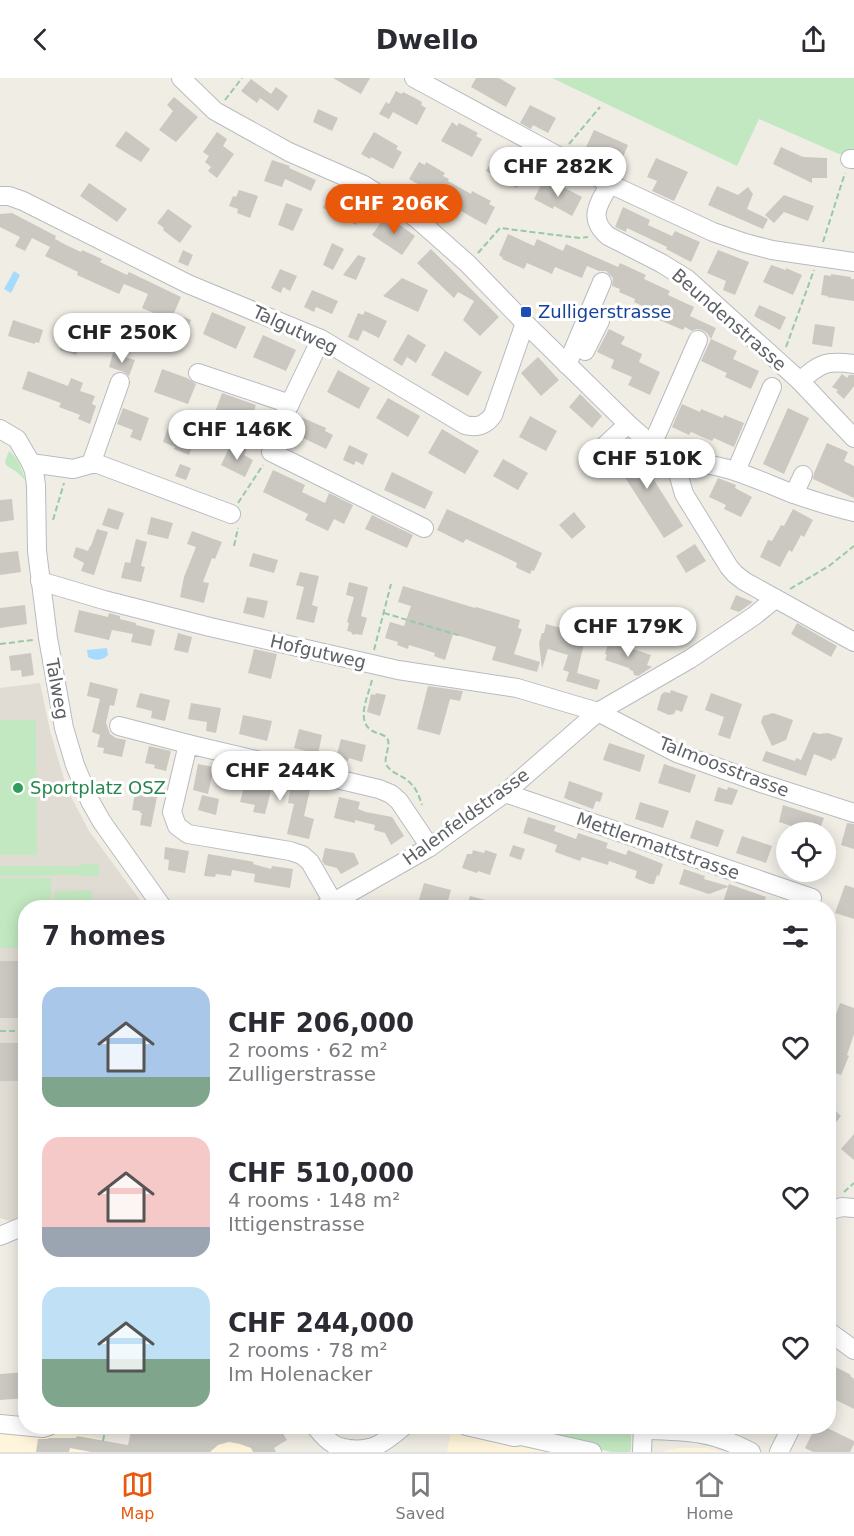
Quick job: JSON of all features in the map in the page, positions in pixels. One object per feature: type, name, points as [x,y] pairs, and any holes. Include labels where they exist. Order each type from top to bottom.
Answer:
[{"type":"street","points":[[181,78],[215,111],[289,152],[364,185],[416,218],[468,264],[628,424],[678,464],[691,462],[736,471],[794,494],[854,512]]},
{"type":"street","points":[[414,78],[610,184],[713,232],[772,250],[854,262]]},
{"type":"street","name":"Beundenstrasse","points":[[610,184],[596,213],[597,224],[602,231],[687,279],[800,381],[854,438]]},
{"type":"street","name":"Talgutweg","points":[[0,196],[9,196],[23,201],[188,284],[321,339],[465,425],[484,424],[493,415],[525,323]]},
{"type":"street","points":[[571,368],[602,282]]},
{"type":"street","points":[[571,368],[600,321]]},
{"type":"street","points":[[321,339],[280,422],[271,452],[424,528]]},
{"type":"street","points":[[652,445],[698,340]]},
{"type":"street","points":[[800,381],[820,365],[841,362],[854,364]]},
{"type":"street","points":[[198,373],[290,404]]},
{"type":"street","points":[[90,464],[120,382]]},
{"type":"street","points":[[736,471],[772,387]]},
{"type":"street","points":[[599,464],[597,457],[600,450],[628,424]]},
{"type":"street","points":[[0,429],[17,439],[26,455]]},
{"type":"street","points":[[0,443],[26,455],[73,469],[90,464],[106,466],[231,514]]},
{"type":"street","name":"Talweg","points":[[26,455],[36,485],[36,534],[40,581],[64,728],[82,783],[102,822],[157,900]]},
{"type":"street","points":[[678,464],[684,494],[729,567],[740,578],[854,642]]},
{"type":"street","points":[[794,494],[803,475]]},
{"type":"street","name":"Hofgutweg","points":[[40,581],[210,627],[373,665],[398,670],[454,670],[598,712]]},
{"type":"street","name":"Halenfeldstrasse","points":[[337,900],[430,847],[505,793],[598,712],[690,659],[775,599]]},
{"type":"street","name":"Talmoosstrasse","points":[[598,712],[678,753],[854,813]]},
{"type":"street","points":[[119,726],[385,792],[399,801],[430,847]]},
{"type":"street","points":[[188,744],[172,812],[177,826],[188,834],[302,855],[310,862],[326,900]]},
{"type":"street","name":"Mettlermattstrasse","points":[[505,793],[812,898]]},
{"type":"street","points":[[836,1209],[854,1208]]},
{"type":"street","points":[[0,1236],[14,1226]]},
{"type":"street","points":[[836,1337],[854,1350]]},
{"type":"street","points":[[0,1424],[18,1426]]},
{"type":"street","points":[[322,1434],[340,1448],[359,1450],[383,1443],[394,1434]]},
{"type":"street","points":[[487,1434],[513,1444],[521,1436],[592,1452]]},
{"type":"street","points":[[642,1452],[643,1434]]},
{"type":"street","points":[[706,1434],[735,1443],[751,1452]]},
{"type":"street","points":[[779,1452],[788,1434]]},
{"type":"street","points":[[546,1452],[569,1448]]},
{"type":"path","points":[[235,87],[242,78]]},
{"type":"path","points":[[558,157],[600,107]]},
{"type":"path","points":[[468,264],[500,228],[580,238]]},
{"type":"path","points":[[231,514],[271,452]]},
{"type":"path","points":[[775,599],[829,566],[854,546]]},
{"type":"path","points":[[391,584],[363,716],[364,723],[371,731],[387,738],[386,764],[391,771],[411,783],[418,794],[425,814]]},
{"type":"path","points":[[384,613],[461,636]]},
{"type":"path","points":[[0,644],[48,638]]},
{"type":"path","points":[[0,1031],[18,1031]]},
{"type":"path","points":[[103,1441],[104,1434]]},
{"type":"shaded area","points":[[40,683],[50,731],[67,789],[89,831],[140,900],[18,900],[17,1223],[0,1218],[0,688]]},
{"type":"shaded area","points":[[0,1428],[18,1430],[18,1434],[92,1436],[124,1447],[149,1452],[0,1452]]},
{"type":"shaded area","points":[[224,1434],[265,1452],[201,1452]]},
{"type":"shaded area","points":[[450,1434],[520,1434],[610,1452],[447,1452]]},
{"type":"shaded area","points":[[678,1448],[707,1448],[724,1452],[664,1452]]},
{"type":"green space","points":[[552,78],[854,78],[854,155],[839,154],[759,119],[737,166]]},
{"type":"green space","points":[[9,451],[19,464],[25,480],[6,465],[5,461]]},
{"type":"green space","name":"Sportplatz OSZ","points":[[0,720],[36,720],[37,855],[0,855]]},
{"type":"green space","points":[[80,864],[99,864],[99,876],[0,876],[0,866],[79,866]]},
{"type":"green space","points":[[0,878],[51,878],[51,900],[18,900],[18,948],[0,948]]},
{"type":"green space","points":[[92,890],[92,900],[55,900],[55,891]]},
{"type":"green space","points":[[548,1434],[631,1434],[631,1449],[630,1452],[612,1452],[547,1438]]},
{"type":"water","points":[[14,271],[20,275],[11,293],[4,289]]},
{"type":"water","points":[[107,648],[108,655],[101,659],[88,657],[87,650]]},
{"type":"building","points":[[333,78],[370,78],[361,94]]},
{"type":"building","points":[[476,78],[499,78],[516,88],[506,107],[471,87]]},
{"type":"building","points":[[251,79],[271,94],[276,87],[288,96],[278,111],[260,98],[257,103],[241,91]]},
{"type":"building","points":[[396,91],[402,94],[403,92],[422,102],[421,105],[426,108],[417,125],[393,112],[389,119],[379,114],[386,102],[389,104]]},
{"type":"building","points":[[174,97],[198,117],[176,142],[159,130],[173,111],[167,105]]},
{"type":"building","points":[[530,105],[556,118],[548,133],[533,125],[531,129],[520,123]]},
{"type":"building","points":[[318,109],[338,118],[332,131],[313,122]]},
{"type":"building","points":[[452,122],[457,126],[459,123],[478,133],[476,136],[482,139],[472,157],[441,141]]},
{"type":"building","points":[[594,130],[628,145],[616,174],[582,156]]},
{"type":"building","points":[[126,131],[150,149],[141,162],[115,146]]},
{"type":"building","points":[[217,132],[227,139],[223,146],[234,154],[217,178],[208,171],[211,167],[205,162],[209,156],[203,152]]},
{"type":"building","points":[[374,132],[398,146],[396,149],[402,152],[393,169],[361,154]]},
{"type":"building","points":[[781,147],[803,157],[827,158],[827,178],[812,178],[812,183],[773,164]]},
{"type":"building","points":[[496,154],[502,157],[504,154],[522,165],[521,168],[527,171],[517,188],[486,171]]},
{"type":"building","points":[[656,158],[688,172],[674,201],[652,191],[657,181],[647,177]]},
{"type":"building","points":[[272,160],[290,166],[289,168],[316,180],[311,191],[285,179],[282,187],[264,181]]},
{"type":"building","points":[[419,162],[425,165],[426,162],[445,173],[443,176],[449,179],[448,181],[471,194],[472,191],[491,201],[489,204],[495,207],[486,225],[409,179]]},
{"type":"building","points":[[543,181],[559,189],[561,186],[582,197],[572,216],[534,199]]},
{"type":"building","points":[[89,183],[127,209],[117,222],[80,196]]},
{"type":"building","points":[[717,186],[738,195],[748,187],[753,194],[747,209],[768,219],[763,229],[708,205]]},
{"type":"building","points":[[334,187],[366,203],[356,225],[323,208]]},
{"type":"building","points":[[239,190],[258,196],[250,218],[237,213],[238,209],[229,206],[233,196],[236,197]]},
{"type":"building","points":[[784,195],[814,206],[808,221],[784,212],[774,223],[765,215]]},
{"type":"building","points":[[286,203],[303,209],[293,231],[278,225]]},
{"type":"building","points":[[623,207],[650,220],[648,225],[672,236],[675,231],[700,242],[691,262],[666,249],[667,247],[627,228],[626,232],[615,227]]},
{"type":"building","points":[[168,209],[192,226],[180,243],[157,223]]},
{"type":"building","points":[[12,213],[56,236],[55,239],[68,246],[102,259],[100,262],[127,275],[129,272],[181,297],[174,313],[191,320],[186,332],[156,318],[158,315],[142,308],[148,294],[124,284],[119,294],[77,275],[78,272],[45,256],[50,247],[32,238],[25,251],[15,246],[20,237],[0,227],[0,214]]},
{"type":"building","points":[[386,215],[415,236],[402,255],[372,235]]},
{"type":"building","points":[[508,234],[534,246],[537,239],[563,251],[566,244],[618,267],[620,263],[646,275],[644,279],[670,291],[668,295],[694,307],[690,316],[716,328],[711,339],[702,330],[692,331],[685,327],[683,330],[657,319],[659,314],[634,302],[635,299],[612,286],[613,278],[606,271],[587,266],[582,278],[555,267],[552,274],[527,263],[524,269],[502,259],[499,255]]},
{"type":"building","points":[[332,243],[344,249],[333,270],[323,265]]},
{"type":"building","points":[[431,249],[499,317],[480,336],[463,320],[474,301],[458,292],[454,298],[417,263]]},
{"type":"building","points":[[183,250],[193,255],[188,266],[178,262]]},
{"type":"building","points":[[718,250],[749,262],[735,295],[723,290],[726,281],[707,273]]},
{"type":"building","points":[[358,255],[366,258],[356,280],[343,275]]},
{"type":"building","points":[[771,265],[802,275],[793,295],[763,282]]},
{"type":"building","points":[[280,269],[297,276],[290,291],[283,287],[281,293],[271,288]]},
{"type":"building","points":[[831,274],[854,279],[854,301],[821,295],[824,275],[831,276]]},
{"type":"building","points":[[402,278],[428,290],[418,312],[383,296]]},
{"type":"building","points":[[312,290],[338,301],[332,314],[316,307],[314,312],[304,307]]},
{"type":"building","points":[[759,305],[786,317],[780,330],[754,316]]},
{"type":"building","points":[[365,311],[387,321],[379,338],[363,330],[358,341],[348,337],[358,313],[363,315]]},
{"type":"building","points":[[212,312],[246,327],[236,349],[203,334]]},
{"type":"building","points":[[13,320],[43,330],[39,343],[35,342],[35,344],[8,336]]},
{"type":"building","points":[[815,324],[835,327],[832,347],[812,344]]},
{"type":"building","points":[[609,329],[625,337],[621,344],[642,354],[639,362],[660,372],[650,395],[628,385],[632,377],[611,368],[614,360],[597,352]]},
{"type":"building","points":[[408,334],[426,345],[416,363],[407,357],[402,366],[393,360]]},
{"type":"building","points":[[263,335],[296,350],[286,371],[253,357]]},
{"type":"building","points":[[65,336],[80,341],[76,355],[60,350]]},
{"type":"building","points":[[711,339],[737,351],[733,359],[759,371],[751,389],[725,377],[727,373],[701,361]]},
{"type":"building","points":[[445,351],[482,372],[468,396],[431,375]]},
{"type":"building","points":[[113,353],[135,360],[129,376],[109,367]]},
{"type":"building","points":[[538,357],[559,380],[541,396],[521,373]]},
{"type":"building","points":[[162,369],[187,378],[196,384],[188,404],[154,392]]},
{"type":"building","points":[[338,370],[370,388],[359,409],[327,392]]},
{"type":"building","points":[[28,371],[68,386],[71,378],[83,383],[80,391],[95,396],[92,404],[96,406],[90,424],[78,419],[80,415],[59,407],[61,403],[22,389]]},
{"type":"building","points":[[842,374],[847,378],[849,375],[854,375],[854,386],[844,399],[836,392],[838,390],[832,387]]},
{"type":"building","points":[[222,393],[256,405],[248,427],[214,415]]},
{"type":"building","points":[[580,394],[602,416],[592,428],[569,407]]},
{"type":"building","points":[[388,398],[420,416],[408,437],[376,418]]},
{"type":"building","points":[[682,404],[700,412],[701,409],[744,423],[734,447],[714,438],[712,441],[691,432],[689,435],[672,427]]},
{"type":"building","points":[[123,408],[149,418],[141,441],[130,437],[133,430],[117,424]]},
{"type":"building","points":[[788,408],[809,418],[784,474],[763,464]]},
{"type":"building","points":[[530,416],[557,431],[546,451],[519,437]]},
{"type":"building","points":[[301,417],[326,428],[325,431],[333,435],[326,449],[301,437],[303,432],[295,428]]},
{"type":"building","points":[[169,425],[197,434],[189,455],[163,442]]},
{"type":"building","points":[[442,429],[479,451],[465,474],[428,453]]},
{"type":"building","points":[[628,439],[683,526],[664,538],[617,465],[620,463],[614,453]]},
{"type":"building","points":[[827,443],[848,452],[844,461],[854,466],[854,498],[813,479]]},
{"type":"building","points":[[237,444],[247,449],[244,455],[253,460],[245,477],[221,465],[229,448],[234,450]]},
{"type":"building","points":[[349,445],[368,454],[363,465],[356,461],[354,465],[343,460]]},
{"type":"building","points":[[503,459],[528,473],[518,490],[493,476]]},
{"type":"building","points":[[180,464],[191,468],[186,480],[175,476]]},
{"type":"building","points":[[273,470],[305,485],[302,492],[325,503],[329,493],[353,505],[344,524],[334,519],[328,531],[305,520],[308,514],[263,492]]},
{"type":"building","points":[[392,472],[433,492],[425,509],[384,490]]},
{"type":"building","points":[[718,478],[736,485],[735,488],[752,497],[741,517],[724,509],[726,505],[709,497]]},
{"type":"building","points":[[12,499],[14,520],[0,522],[0,500]]},
{"type":"building","points":[[108,508],[124,513],[118,530],[102,525]]},
{"type":"building","points":[[447,509],[542,553],[534,571],[532,570],[530,574],[517,568],[517,563],[505,557],[466,539],[463,543],[437,530]]},
{"type":"building","points":[[793,509],[813,520],[804,537],[801,535],[792,552],[789,550],[780,567],[760,557],[768,540],[772,541],[781,525],[784,526]]},
{"type":"building","points":[[574,512],[586,527],[572,539],[559,525]]},
{"type":"building","points":[[372,515],[413,535],[407,548],[365,529]]},
{"type":"building","points":[[151,517],[173,523],[168,539],[147,534]]},
{"type":"building","points":[[97,529],[108,532],[94,575],[81,571],[84,563],[73,557],[76,547],[88,551]]},
{"type":"building","points":[[192,531],[222,542],[215,559],[212,558],[203,582],[209,583],[204,603],[180,597],[184,577],[196,547],[187,544]]},
{"type":"building","points":[[136,539],[147,542],[141,566],[145,567],[141,582],[121,578],[125,562],[130,563]]},
{"type":"building","points":[[695,544],[706,561],[686,573],[676,556]]},
{"type":"building","points":[[18,551],[21,572],[0,575],[0,553]]},
{"type":"building","points":[[253,553],[278,560],[274,573],[249,566]]},
{"type":"building","points":[[300,572],[319,576],[312,605],[318,607],[314,623],[296,619],[304,587],[296,585]]},
{"type":"building","points":[[349,582],[368,587],[361,616],[367,618],[362,635],[353,635],[347,631],[349,623],[347,622],[354,597],[346,595]]},
{"type":"building","points":[[403,586],[520,620],[518,628],[522,629],[514,654],[540,662],[537,672],[492,660],[496,647],[453,634],[445,660],[434,656],[435,653],[409,645],[408,649],[397,645],[398,642],[385,638],[390,622],[404,626],[411,606],[398,602]]},
{"type":"building","points":[[736,595],[753,602],[739,612],[730,609]]},
{"type":"building","points":[[247,597],[268,601],[264,618],[243,613]]},
{"type":"building","points":[[25,605],[27,624],[0,628],[0,608]]},
{"type":"building","points":[[79,610],[108,617],[109,613],[120,616],[120,619],[136,623],[136,625],[155,630],[151,646],[131,642],[133,634],[112,630],[109,640],[74,632]]},
{"type":"building","points":[[797,623],[837,646],[831,657],[791,634]]},
{"type":"building","points":[[546,624],[572,631],[573,629],[586,635],[577,673],[600,680],[597,690],[566,681],[569,672],[563,670],[568,655],[548,649],[542,669],[539,643]]},
{"type":"building","points":[[178,633],[192,637],[188,653],[174,650]]},
{"type":"building","points":[[609,641],[651,655],[647,665],[652,667],[638,676],[634,675],[629,668],[605,660]]},
{"type":"building","points":[[254,649],[277,654],[271,679],[248,673]]},
{"type":"building","points":[[31,653],[34,675],[22,677],[21,670],[11,671],[9,656]]},
{"type":"building","points":[[90,682],[118,689],[114,706],[110,705],[106,723],[110,734],[126,740],[122,757],[103,753],[104,748],[97,747],[100,735],[92,732],[100,699],[87,696]]},
{"type":"building","points":[[428,686],[463,691],[460,701],[450,699],[440,735],[417,729]]},
{"type":"building","points":[[671,690],[688,696],[682,712],[676,710],[674,714],[669,715],[657,710],[661,695],[664,692],[670,693]]},
{"type":"building","points":[[140,693],[170,700],[165,721],[151,718],[152,711],[136,707]]},
{"type":"building","points":[[711,693],[742,704],[730,739],[718,735],[724,717],[705,710]]},
{"type":"building","points":[[371,694],[386,695],[380,716],[367,712]]},
{"type":"building","points":[[191,703],[221,708],[216,733],[206,731],[207,722],[188,719]]},
{"type":"building","points":[[773,713],[793,720],[786,740],[772,746],[761,722],[763,716]]},
{"type":"building","points":[[243,715],[272,721],[267,741],[239,734]]},
{"type":"building","points":[[299,729],[322,735],[318,754],[294,748]]},
{"type":"building","points":[[813,732],[828,733],[843,738],[835,759],[833,758],[832,761],[814,754],[806,776],[762,761],[766,751],[795,761],[796,758],[801,760]]},
{"type":"building","points":[[341,739],[366,745],[362,762],[349,758],[348,761],[336,758]]},
{"type":"building","points":[[609,743],[645,755],[640,772],[603,760]]},
{"type":"building","points":[[149,746],[171,751],[166,771],[145,763]]},
{"type":"building","points":[[198,764],[214,767],[208,794],[193,790]]},
{"type":"building","points":[[664,764],[696,775],[690,793],[658,783]]},
{"type":"building","points":[[257,773],[297,783],[296,786],[310,790],[304,816],[314,819],[309,839],[287,834],[294,804],[288,803],[290,791],[272,787],[265,814],[253,812],[255,805],[240,802],[246,780],[261,784],[255,782]]},
{"type":"building","points":[[569,781],[603,793],[600,802],[596,801],[593,809],[564,798]]},
{"type":"building","points":[[718,787],[738,790],[732,805],[714,801]]},
{"type":"building","points":[[135,793],[157,797],[151,827],[140,825],[142,813],[132,810]]},
{"type":"building","points":[[202,795],[219,799],[216,815],[198,810]]},
{"type":"building","points":[[339,797],[360,802],[358,809],[392,817],[404,836],[391,845],[385,833],[374,830],[375,825],[334,818]]},
{"type":"building","points":[[640,802],[669,811],[663,828],[635,819]]},
{"type":"building","points":[[783,805],[824,818],[823,822],[779,822]]},
{"type":"building","points":[[528,817],[556,826],[554,831],[576,839],[578,833],[608,843],[606,848],[626,855],[628,850],[663,864],[659,876],[657,875],[654,884],[650,884],[635,878],[637,871],[609,861],[608,865],[582,857],[580,861],[555,852],[557,845],[523,833]]},
{"type":"building","points":[[696,820],[724,830],[718,847],[690,838]]},
{"type":"building","points":[[847,823],[854,824],[854,849],[841,845]]},
{"type":"building","points":[[742,836],[772,846],[766,863],[736,853]]},
{"type":"building","points":[[513,845],[525,849],[521,860],[509,856]]},
{"type":"building","points":[[165,847],[189,851],[185,873],[168,870],[169,860],[164,859]]},
{"type":"building","points":[[325,848],[354,853],[359,864],[341,874],[337,868],[325,865],[322,861]]},
{"type":"building","points":[[473,850],[484,853],[485,850],[497,854],[490,875],[462,868],[467,854],[472,854]]},
{"type":"building","points":[[208,854],[254,862],[253,864],[271,869],[272,866],[293,869],[290,888],[254,882],[255,874],[232,870],[231,876],[216,874],[215,877],[204,876]]},
{"type":"building","points":[[684,869],[705,876],[704,879],[728,886],[729,884],[766,897],[765,900],[724,900],[728,887],[709,894],[679,884]]},
{"type":"building","points":[[424,883],[451,890],[448,900],[419,900]]},
{"type":"building","points":[[845,885],[854,888],[854,919],[836,913]]},
{"type":"building","points":[[470,896],[486,900],[469,900]]},
{"type":"building","points":[[0,961],[18,961],[18,1018],[0,1018]]},
{"type":"building","points":[[840,1003],[854,1008],[854,1034],[847,1055],[849,1056],[841,1075],[836,1073],[836,1014]]},
{"type":"building","points":[[0,1043],[18,1043],[18,1081],[0,1081]]},
{"type":"building","points":[[836,1111],[841,1116],[836,1122]]},
{"type":"building","points":[[854,1134],[854,1160],[841,1149]]},
{"type":"building","points":[[836,1367],[854,1379],[854,1409],[836,1400]]},
{"type":"building","points":[[18,1373],[18,1399],[0,1400],[0,1374]]},
{"type":"building","points":[[836,1432],[854,1441],[850,1452],[813,1452],[805,1448],[812,1434]]},
{"type":"building","points":[[130,1434],[283,1434],[287,1440],[274,1448],[276,1452],[253,1452],[251,1448],[229,1442],[218,1445],[210,1452],[91,1452],[70,1448],[69,1452],[36,1452],[38,1439],[50,1438],[76,1438],[77,1436],[128,1445]]},
{"type":"place","name":"Zulligerstrasse","points":[[526,312]]},
{"type":"place","name":"Sportplatz OSZ","points":[[18,788]]}]
